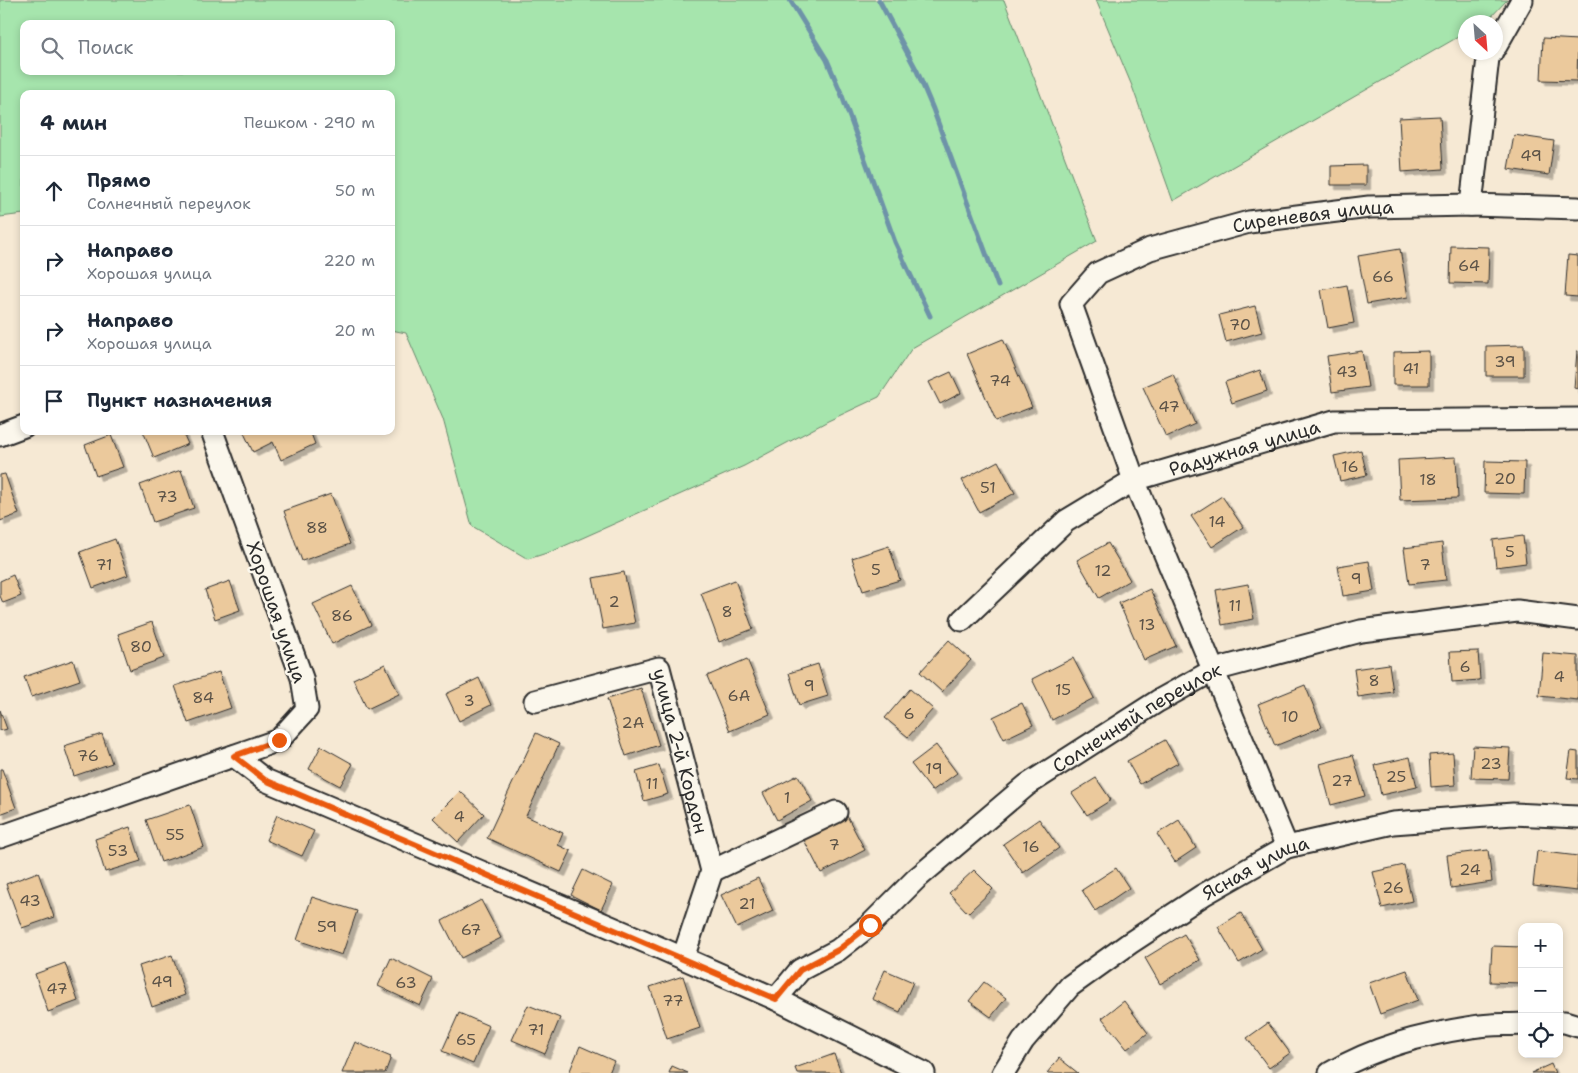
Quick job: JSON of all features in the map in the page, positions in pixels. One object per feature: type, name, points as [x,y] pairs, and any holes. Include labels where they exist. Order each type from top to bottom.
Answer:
[{"type":"street","points":[[1503,34],[1522,0]]},
{"type":"street","points":[[1471,204],[1488,60]]},
{"type":"street","name":"Сиреневая улица","points":[[1134,480],[1071,304],[1098,273],[1150,249],[1249,222],[1368,207],[1471,204],[1578,208]]},
{"type":"street","name":"Радужная улица","points":[[962,620],[1066,520],[1134,480],[1334,421],[1578,420]]},
{"type":"street","points":[[0,435],[20,428]]},
{"type":"street","name":"Хорошая улица","points":[[0,837],[279,740],[307,710],[302,678],[213,435]]},
{"type":"street","points":[[1134,480],[1287,847]]},
{"type":"street","name":"Солнечный переулок","points":[[776,999],[800,970],[838,950],[870,925],[916,879],[1027,785],[1158,701],[1214,670],[1360,631],[1516,611],[1578,619]]},
{"type":"street","name":"улица 2-й Кордон","points":[[535,702],[659,668],[712,871]]},
{"type":"street","points":[[234,756],[265,780],[776,999],[924,1073]]},
{"type":"street","points":[[683,958],[712,871],[836,812]]},
{"type":"street","name":"Ясная улица","points":[[1003,1073],[1022,1041],[1070,986],[1130,943],[1203,895],[1287,847],[1393,823],[1513,814],[1578,817]]},
{"type":"street","points":[[1563,1022],[1578,1026]]},
{"type":"street","points":[[1330,1073],[1369,1052],[1398,1042],[1473,1026],[1518,1024]]},
{"type":"green space","points":[[0,0],[1004,0],[1097,241],[912,348],[879,397],[828,421],[744,466],[553,551],[528,559],[472,526],[443,419],[406,333],[395,331],[395,90],[20,90],[20,214],[0,217]]},
{"type":"green space","points":[[1096,0],[1507,0],[1493,15],[1458,15],[1458,37],[1173,201],[1132,86]]},
{"type":"building","points":[[1543,38],[1578,40],[1577,81],[1541,80]]},
{"type":"building","points":[[1440,116],[1443,169],[1402,172],[1399,118]]},
{"type":"building","points":[[1514,135],[1554,141],[1549,175],[1508,169]]},
{"type":"building","points":[[1366,165],[1366,185],[1331,185],[1331,166]]},
{"type":"building","points":[[1451,246],[1489,247],[1488,284],[1450,283]]},
{"type":"building","points":[[1400,249],[1408,297],[1367,304],[1358,256]]},
{"type":"building","points":[[1568,255],[1578,256],[1578,297],[1565,296]]},
{"type":"building","points":[[1347,285],[1354,323],[1328,328],[1321,290]]},
{"type":"building","points":[[1255,306],[1262,332],[1226,342],[1219,315]]},
{"type":"building","points":[[1003,339],[1032,407],[996,421],[967,354]]},
{"type":"building","points":[[1524,345],[1524,376],[1486,376],[1486,346]]},
{"type":"building","points":[[1362,351],[1368,387],[1332,392],[1327,356]]},
{"type":"building","points":[[1429,351],[1429,385],[1393,385],[1393,352]]},
{"type":"building","points":[[1578,351],[1578,389],[1574,388]]},
{"type":"building","points":[[1260,370],[1267,391],[1232,403],[1225,382]]},
{"type":"building","points":[[951,372],[961,393],[940,404],[929,382]]},
{"type":"building","points":[[1173,374],[1195,424],[1166,437],[1143,387]]},
{"type":"building","points":[[111,435],[123,467],[96,476],[85,445]]},
{"type":"building","points":[[145,435],[184,435],[188,444],[154,458]]},
{"type":"building","points":[[245,435],[312,435],[315,444],[281,460],[273,442],[253,452]]},
{"type":"building","points":[[1361,450],[1367,475],[1340,481],[1334,456]]},
{"type":"building","points":[[1456,457],[1458,498],[1400,500],[1398,460]]},
{"type":"building","points":[[998,461],[1015,493],[979,512],[962,480]]},
{"type":"building","points":[[1485,461],[1525,462],[1524,494],[1484,493]]},
{"type":"building","points":[[181,470],[194,508],[153,522],[140,485]]},
{"type":"building","points":[[5,474],[19,514],[0,521],[0,475]]},
{"type":"building","points":[[331,494],[350,544],[302,561],[284,511]]},
{"type":"building","points":[[1222,496],[1243,527],[1212,547],[1191,516]]},
{"type":"building","points":[[1523,536],[1526,563],[1496,567],[1493,540]]},
{"type":"building","points":[[115,539],[128,575],[93,588],[80,552]]},
{"type":"building","points":[[1108,543],[1130,580],[1099,598],[1077,560]]},
{"type":"building","points":[[1442,543],[1446,580],[1409,584],[1404,548]]},
{"type":"building","points":[[889,546],[900,580],[863,591],[852,558]]},
{"type":"building","points":[[1369,561],[1374,591],[1343,596],[1338,566]]},
{"type":"building","points":[[624,572],[635,623],[603,629],[593,578]]},
{"type":"building","points":[[13,575],[21,596],[3,603],[0,596],[0,581]]},
{"type":"building","points":[[735,580],[753,629],[719,642],[701,593]]},
{"type":"building","points":[[230,581],[240,610],[215,619],[205,590]]},
{"type":"building","points":[[1248,584],[1254,619],[1222,625],[1216,590]]},
{"type":"building","points":[[352,586],[371,625],[332,644],[313,604]]},
{"type":"building","points":[[1150,589],[1176,646],[1144,660],[1119,603]]},
{"type":"building","points":[[152,622],[164,658],[130,670],[118,634]]},
{"type":"building","points":[[949,640],[971,660],[942,692],[920,672]]},
{"type":"building","points":[[1478,651],[1480,680],[1452,682],[1450,652]]},
{"type":"building","points":[[1543,653],[1578,656],[1578,700],[1539,696]]},
{"type":"building","points":[[1073,658],[1094,698],[1052,720],[1032,679]]},
{"type":"building","points":[[747,659],[770,714],[730,731],[707,676]]},
{"type":"building","points":[[73,660],[80,680],[31,697],[24,677]]},
{"type":"building","points":[[385,664],[399,694],[367,709],[353,679]]},
{"type":"building","points":[[818,664],[828,696],[799,705],[789,673]]},
{"type":"building","points":[[1389,664],[1393,692],[1358,697],[1354,669]]},
{"type":"building","points":[[219,672],[231,708],[188,723],[175,686]]},
{"type":"building","points":[[479,678],[491,705],[459,721],[446,694]]},
{"type":"building","points":[[1305,685],[1322,727],[1275,746],[1258,704]]},
{"type":"building","points":[[641,688],[659,745],[626,756],[607,699]]},
{"type":"building","points":[[910,689],[933,709],[908,737],[885,718]]},
{"type":"building","points":[[1022,703],[1033,725],[1004,739],[993,717]]},
{"type":"building","points":[[0,710],[7,729],[0,731]]},
{"type":"building","points":[[536,733],[559,744],[526,816],[563,833],[558,845],[571,851],[561,872],[487,838]]},
{"type":"building","points":[[102,734],[112,763],[74,776],[64,746]]},
{"type":"building","points":[[1165,740],[1178,763],[1140,784],[1127,761]]},
{"type":"building","points":[[936,745],[957,773],[932,791],[911,764]]},
{"type":"building","points":[[321,746],[353,764],[340,786],[309,769]]},
{"type":"building","points":[[1473,746],[1510,748],[1508,779],[1471,778]]},
{"type":"building","points":[[1571,751],[1578,752],[1578,779],[1567,778]]},
{"type":"building","points":[[1453,753],[1455,785],[1431,787],[1429,755]]},
{"type":"building","points":[[1353,755],[1365,796],[1331,805],[1320,764]]},
{"type":"building","points":[[1410,757],[1417,787],[1381,795],[1375,765]]},
{"type":"building","points":[[659,765],[668,794],[644,801],[636,772]]},
{"type":"building","points":[[0,769],[2,769],[16,808],[0,814]]},
{"type":"building","points":[[798,775],[812,801],[777,820],[763,793]]},
{"type":"building","points":[[1096,778],[1111,800],[1087,815],[1072,793]]},
{"type":"building","points":[[460,791],[484,814],[458,842],[433,818]]},
{"type":"building","points":[[190,805],[204,847],[161,862],[146,820]]},
{"type":"building","points":[[277,815],[314,831],[302,856],[266,840]]},
{"type":"building","points":[[847,816],[865,850],[821,873],[803,838]]},
{"type":"building","points":[[1039,819],[1059,848],[1023,873],[1003,844]]},
{"type":"building","points":[[1179,820],[1196,848],[1175,862],[1157,834]]},
{"type":"building","points":[[130,827],[141,861],[105,872],[95,839]]},
{"type":"building","points":[[1488,850],[1492,882],[1451,888],[1447,855]]},
{"type":"building","points":[[1537,851],[1578,856],[1577,891],[1533,886]]},
{"type":"building","points":[[1404,865],[1412,901],[1382,908],[1373,872]]},
{"type":"building","points":[[1116,868],[1129,888],[1095,911],[1082,890]]},
{"type":"building","points":[[583,870],[613,885],[601,910],[571,895]]},
{"type":"building","points":[[974,870],[993,889],[968,913],[949,893]]},
{"type":"building","points":[[38,872],[54,917],[22,928],[6,884]]},
{"type":"building","points":[[758,878],[773,911],[737,928],[721,895]]},
{"type":"building","points":[[312,897],[357,911],[342,955],[297,940]]},
{"type":"building","points":[[481,900],[501,938],[461,958],[442,921]]},
{"type":"building","points":[[1241,913],[1262,949],[1239,963],[1218,927]]},
{"type":"building","points":[[1184,934],[1200,960],[1160,984],[1145,958]]},
{"type":"building","points":[[1492,946],[1518,947],[1518,983],[1490,982]]},
{"type":"building","points":[[172,955],[185,995],[152,1007],[139,966]]},
{"type":"building","points":[[391,958],[433,979],[420,1006],[378,986]]},
{"type":"building","points":[[65,963],[78,1001],[48,1012],[35,974]]},
{"type":"building","points":[[885,970],[913,982],[900,1012],[872,999]]},
{"type":"building","points":[[1407,970],[1418,1000],[1380,1014],[1369,983]]},
{"type":"building","points":[[683,976],[700,1028],[667,1039],[650,987]]},
{"type":"building","points":[[984,982],[1006,998],[991,1017],[969,1001]]},
{"type":"building","points":[[1124,1001],[1148,1033],[1127,1049],[1102,1018]]},
{"type":"building","points":[[528,1005],[560,1018],[545,1054],[512,1040]]},
{"type":"building","points":[[459,1013],[489,1026],[473,1064],[442,1051]]},
{"type":"building","points":[[1268,1023],[1290,1053],[1269,1068],[1247,1038]]},
{"type":"building","points":[[355,1042],[391,1057],[385,1073],[342,1073]]},
{"type":"building","points":[[580,1046],[614,1061],[609,1073],[569,1073]]},
{"type":"building","points":[[834,1054],[841,1073],[797,1073],[795,1068]]},
{"type":"building","points":[[1059,1058],[1078,1073],[1047,1073]]},
{"type":"building","points":[[1551,1064],[1555,1073],[1531,1073]]},
{"type":"building","points":[[672,1066],[688,1073],[669,1073]]},
{"type":"waterway","points":[[790,0],[827,60],[841,93],[895,242],[930,316]]},
{"type":"waterway","points":[[879,0],[917,71],[933,109],[998,286]]},
{"type":"route","points":[[279,740],[234,756],[265,780],[776,999],[800,970],[838,950],[870,925]]}]
